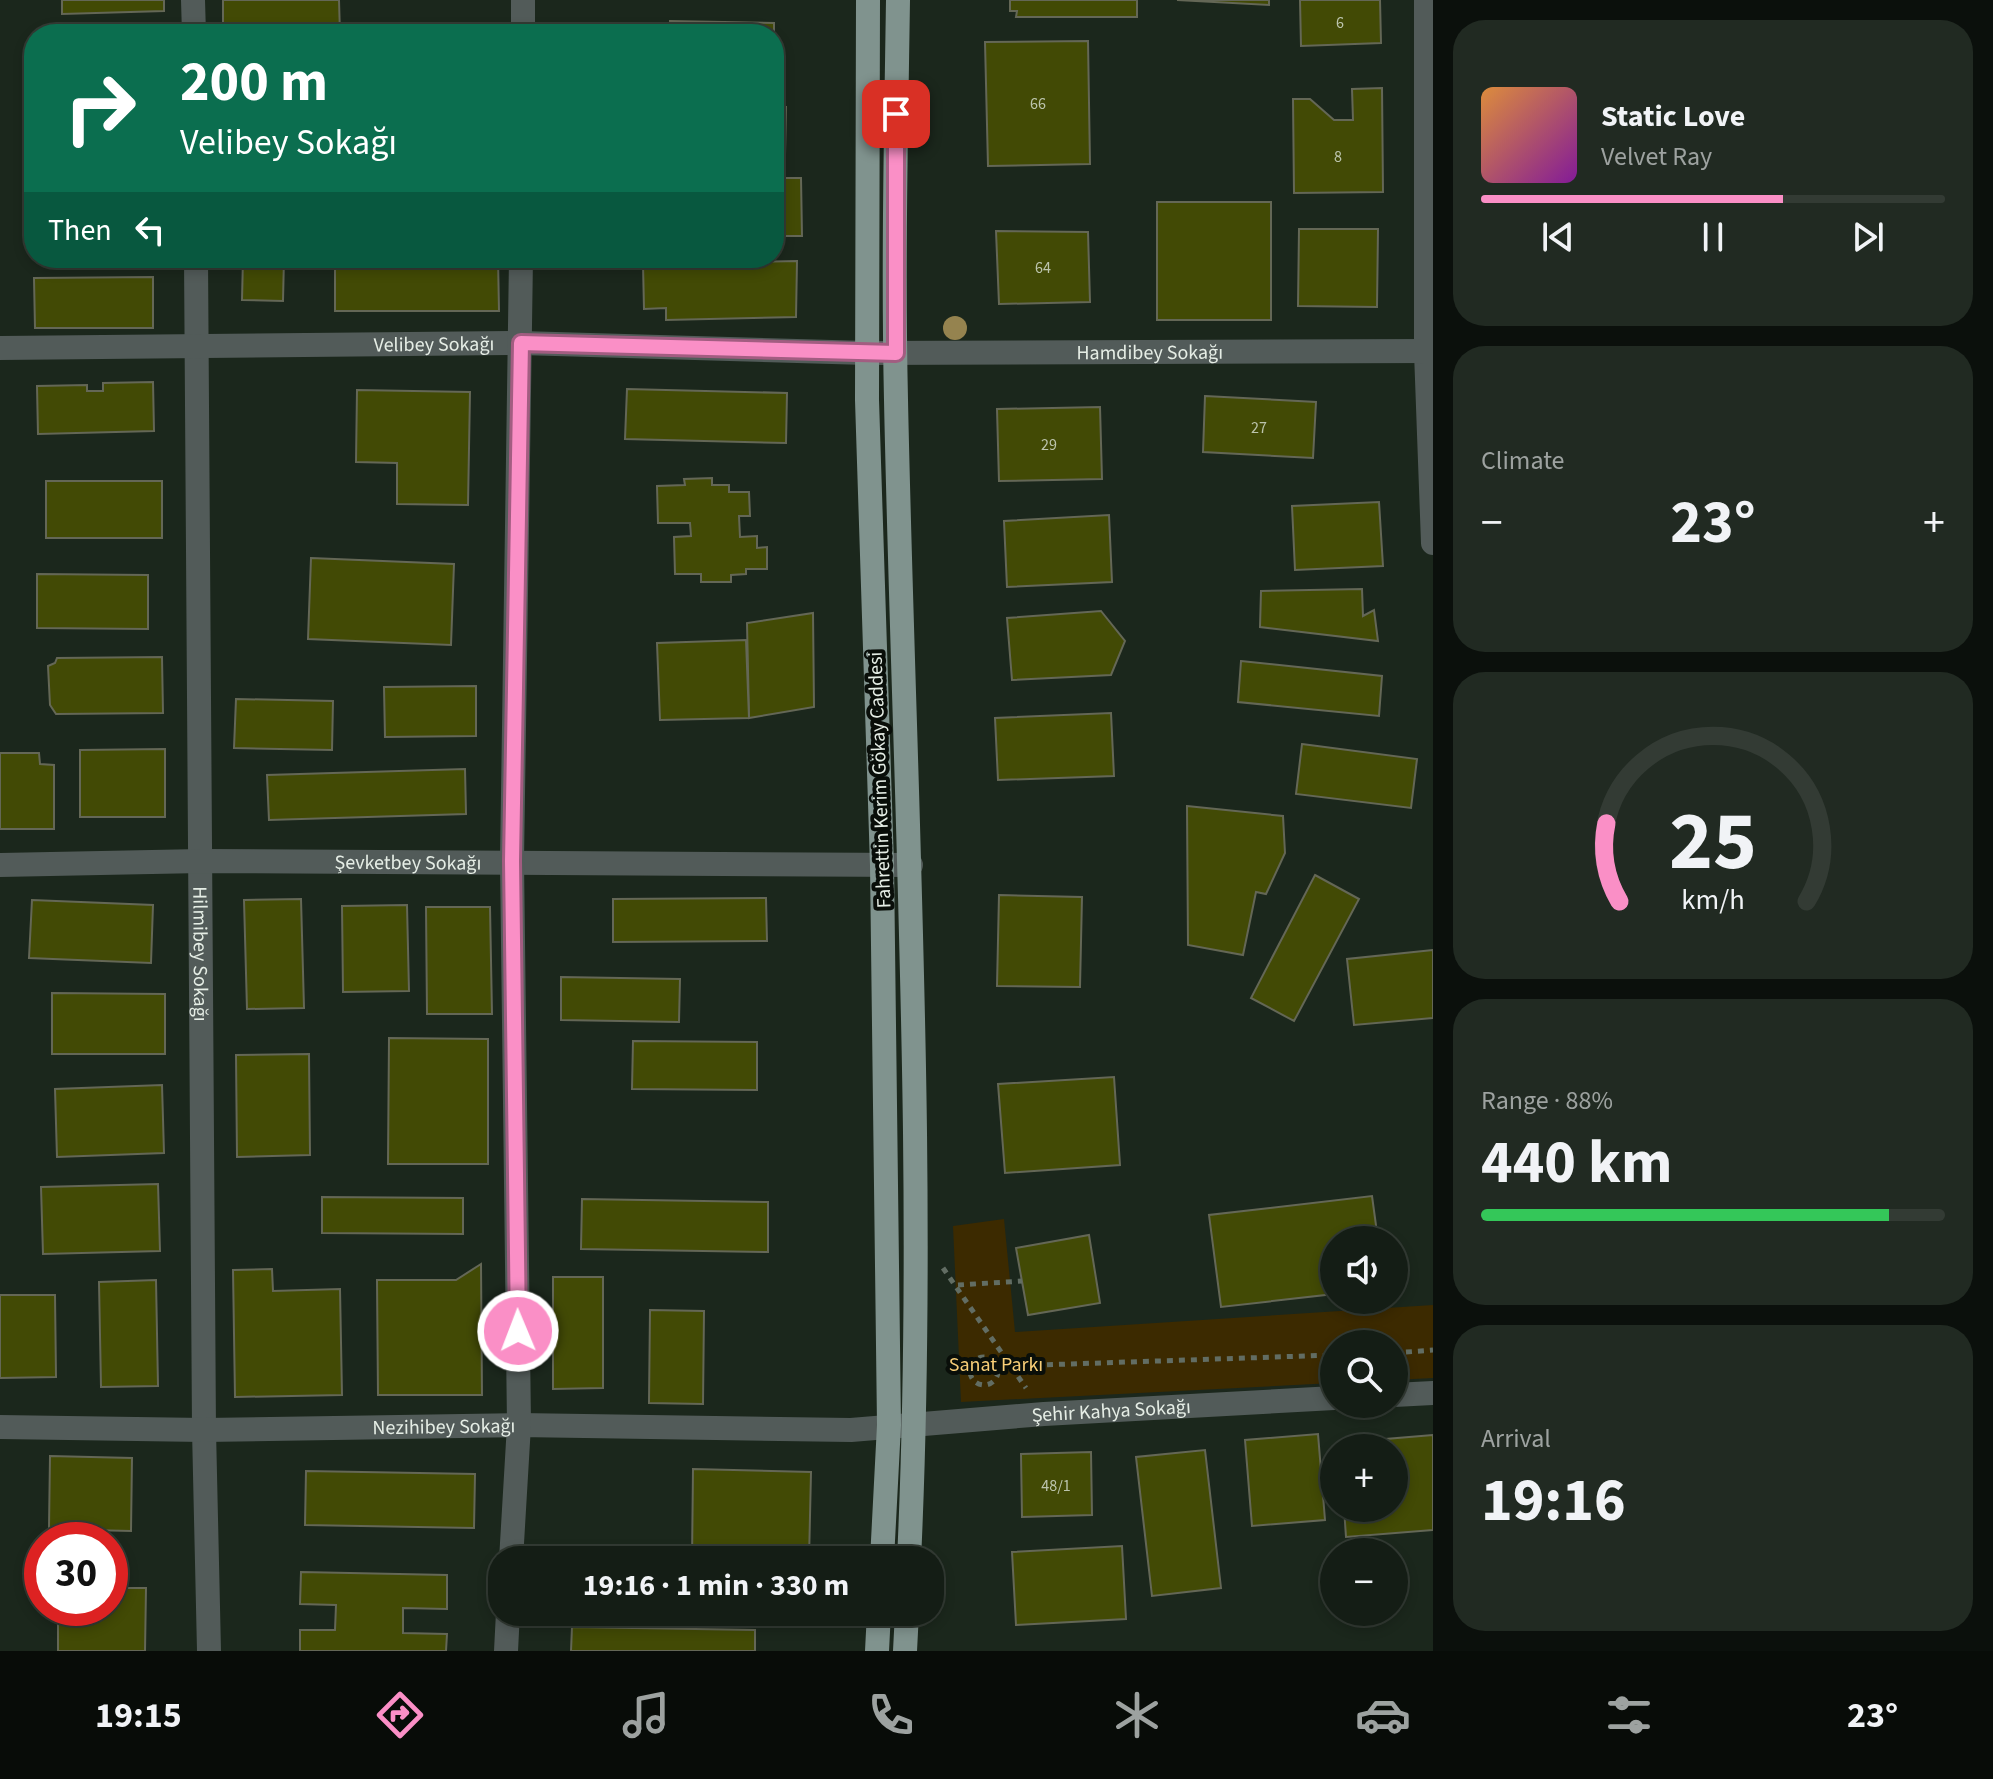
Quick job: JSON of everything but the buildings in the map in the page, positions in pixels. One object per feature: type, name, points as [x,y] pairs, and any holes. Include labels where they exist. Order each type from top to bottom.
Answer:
[{"type":"main road","name":"Fahrettin Kerim Gökay Caddesi","points":[[868,0],[867,353],[882,865],[889,1425],[883,1546]]},
{"type":"main road","name":"Fahrettin Kerim Gökay Caddesi","points":[[898,0],[896,353],[911,865],[917,1237],[915,1423],[910,1546]]},
{"type":"main road","points":[[877,1651],[878,1626]]},
{"type":"main road","points":[[905,1651],[906,1626]]},
{"type":"street","points":[[193,0],[194,24]]},
{"type":"street","points":[[523,0],[523,24]]},
{"type":"street","points":[[1426,0],[1433,543]]},
{"type":"street","name":"Hilmibey Sokağı","points":[[196,268],[204,1430],[209,1651]]},
{"type":"street","points":[[512,1546],[519,1425],[512,861],[521,268]]},
{"type":"street","name":"Velibey Sokağı","points":[[0,348],[521,343],[867,353]]},
{"type":"street","name":"Hamdibey Sokağı","points":[[867,353],[1430,352]]},
{"type":"street","name":"Şevketbey Sokağı","points":[[0,865],[202,861],[911,865]]},
{"type":"street","points":[[1408,1394],[1433,1393]]},
{"type":"street","name":"Şehir Kahya Sokağı","points":[[889,1425],[1320,1399]]},
{"type":"street","name":"Nezihibey Sokağı","points":[[0,1427],[204,1430],[519,1425],[851,1430],[889,1425]]},
{"type":"street","points":[[506,1651],[507,1626]]},
{"type":"path","points":[[917,1237],[957,1285],[1044,1414]]},
{"type":"path","points":[[957,1285],[1022,1281]]},
{"type":"path","points":[[1408,1352],[1433,1350]]},
{"type":"path","points":[[1011,1366],[1320,1355]]},
{"type":"path","points":[[987,1356],[995,1361],[999,1370],[997,1379],[990,1385],[973,1381],[969,1372],[971,1363],[987,1356]]},
{"type":"path","points":[[995,1361],[1003,1356]]},
{"type":"green space","name":"Sanat Parkı","points":[[1004,1219],[1015,1332],[1320,1312],[1408,1314],[1408,1307],[1433,1305],[1433,1378],[1408,1379],[1408,1330],[1320,1330],[1320,1384],[961,1402],[953,1226]]},
{"type":"route","points":[[518,1331],[512,861],[521,343],[896,353],[896,114]]}]
